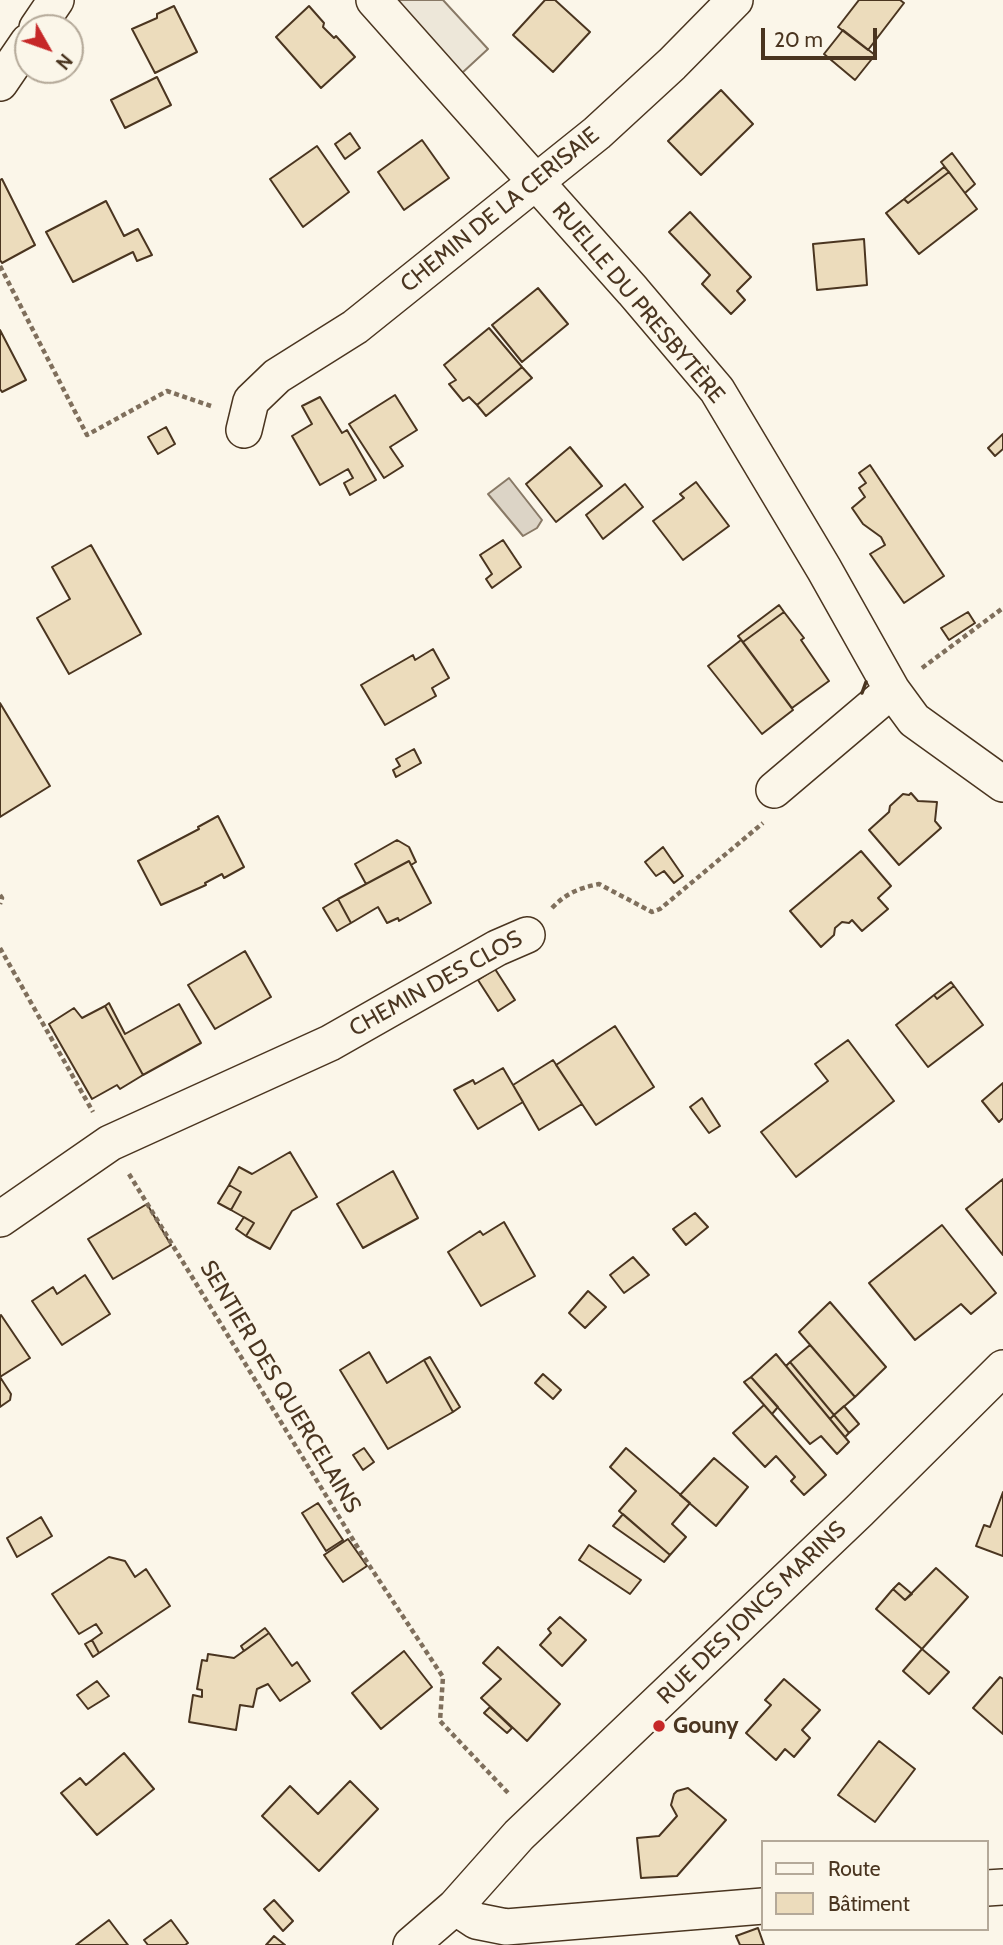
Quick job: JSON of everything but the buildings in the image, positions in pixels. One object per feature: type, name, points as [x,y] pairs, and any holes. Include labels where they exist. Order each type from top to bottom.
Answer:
[{"type":"street","name":"RUELLE DU PRESBYTÈRE","points":[[374,0],[717,390],[824,569],[892,690],[914,720],[1003,784]]},
{"type":"street","name":"CHEMIN DE LA CERISAIE","points":[[247,416],[277,376],[355,327],[597,133],[672,64],[735,0]]},
{"type":"street","points":[[0,83],[14,62]]},
{"type":"street","points":[[773,803],[892,690]]},
{"type":"street","name":"CHEMIN DES CLOS","points":[[0,1219],[110,1143],[330,1043],[497,948],[527,935]]},
{"type":"street","name":"RUE DES JONCS MARINS","points":[[411,1945],[455,1907],[519,1835],[859,1511],[1003,1368]]},
{"type":"street","points":[[455,1907],[475,1921],[506,1927],[762,1906]]},
{"type":"path","points":[[0,266],[87,435],[167,391],[247,416]]},
{"type":"path","points":[[892,690],[1003,608]]},
{"type":"path","name":"CHEMIN DES CLOS","points":[[527,935],[562,898],[584,887],[599,884],[652,912],[660,909],[773,803]]},
{"type":"path","points":[[0,895],[0,904]]},
{"type":"path","name":"SENTIER DES QUERCELAINS","points":[[0,948],[110,1143],[356,1544],[443,1677],[440,1721],[510,1793],[519,1835]]},
{"type":"shaded area","points":[[395,0],[443,0],[488,49],[462,73]]},
{"type":"shaded area","points":[[509,478],[542,520],[537,528],[523,536],[488,494]]},
{"type":"wall","points":[[862,693],[866,682]]},
{"type":"place","name":"Gouny","points":[[659,1726]]}]
